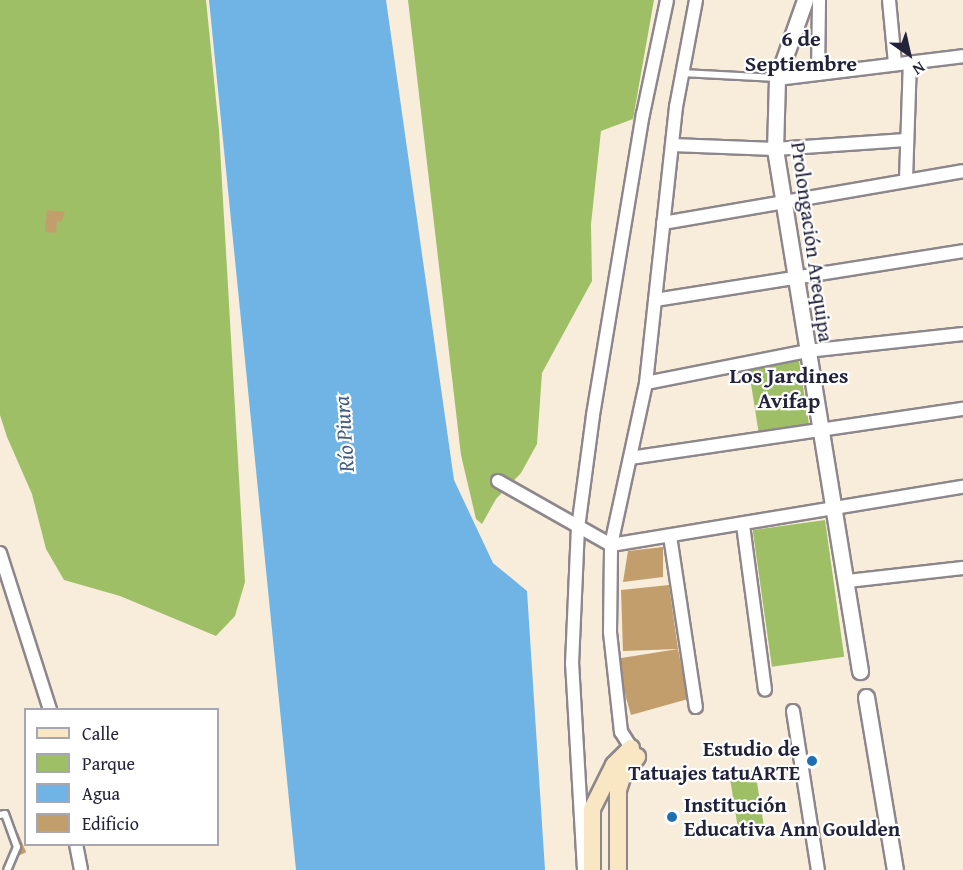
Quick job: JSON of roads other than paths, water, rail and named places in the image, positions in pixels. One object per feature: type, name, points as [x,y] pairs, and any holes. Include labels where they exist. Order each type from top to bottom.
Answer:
[{"type":"main road","points":[[592,870],[592,809],[614,765],[634,753]]},
{"type":"main road","points":[[618,870],[618,790],[634,753]]},
{"type":"street","points":[[584,870],[572,664],[578,528],[593,415],[643,114],[667,0]]},
{"type":"street","points":[[634,753],[621,732],[610,632],[611,545],[646,383],[672,145],[682,73],[696,0]]},
{"type":"street","name":"Prolongación Arequipa","points":[[805,0],[777,78],[775,149],[794,278],[836,511],[860,671]]},
{"type":"street","points":[[818,74],[819,0]]},
{"type":"street","points":[[889,0],[895,64]]},
{"type":"street","points":[[777,78],[963,56]]},
{"type":"street","points":[[906,180],[910,62]]},
{"type":"street","points":[[672,145],[775,149],[906,140]]},
{"type":"street","points":[[663,223],[963,171]]},
{"type":"street","points":[[655,300],[963,251]]},
{"type":"street","points":[[646,383],[807,351],[963,334]]},
{"type":"street","points":[[630,458],[963,409]]},
{"type":"street","points":[[498,480],[611,545],[836,511],[963,487]]},
{"type":"street","points":[[743,525],[765,690]]},
{"type":"street","points":[[670,536],[696,707]]},
{"type":"street","points":[[0,553],[49,708]]},
{"type":"street","points":[[846,581],[963,568]]},
{"type":"street","points":[[866,697],[895,870]]},
{"type":"street","points":[[793,711],[818,870]]},
{"type":"street","points":[[76,846],[81,870]]},
{"type":"lane","points":[[682,73],[777,78]]},
{"type":"lane","points":[[0,814],[5,814],[17,847],[7,870]]},
{"type":"water","name":"Río Piura","points":[[209,0],[386,0],[454,480],[493,563],[527,591],[545,870],[296,870]]},
{"type":"place","name":"Estudio de Tatuajes tatuARTE","points":[[812,761]]},
{"type":"place","name":"Institución Educativa Ann Goulden","points":[[672,817]]},
{"type":"district","name":"6 de Septiembre","points":[[801,50]]},
{"type":"district","name":"Los Jardines Avifap","points":[[789,388]]}]
